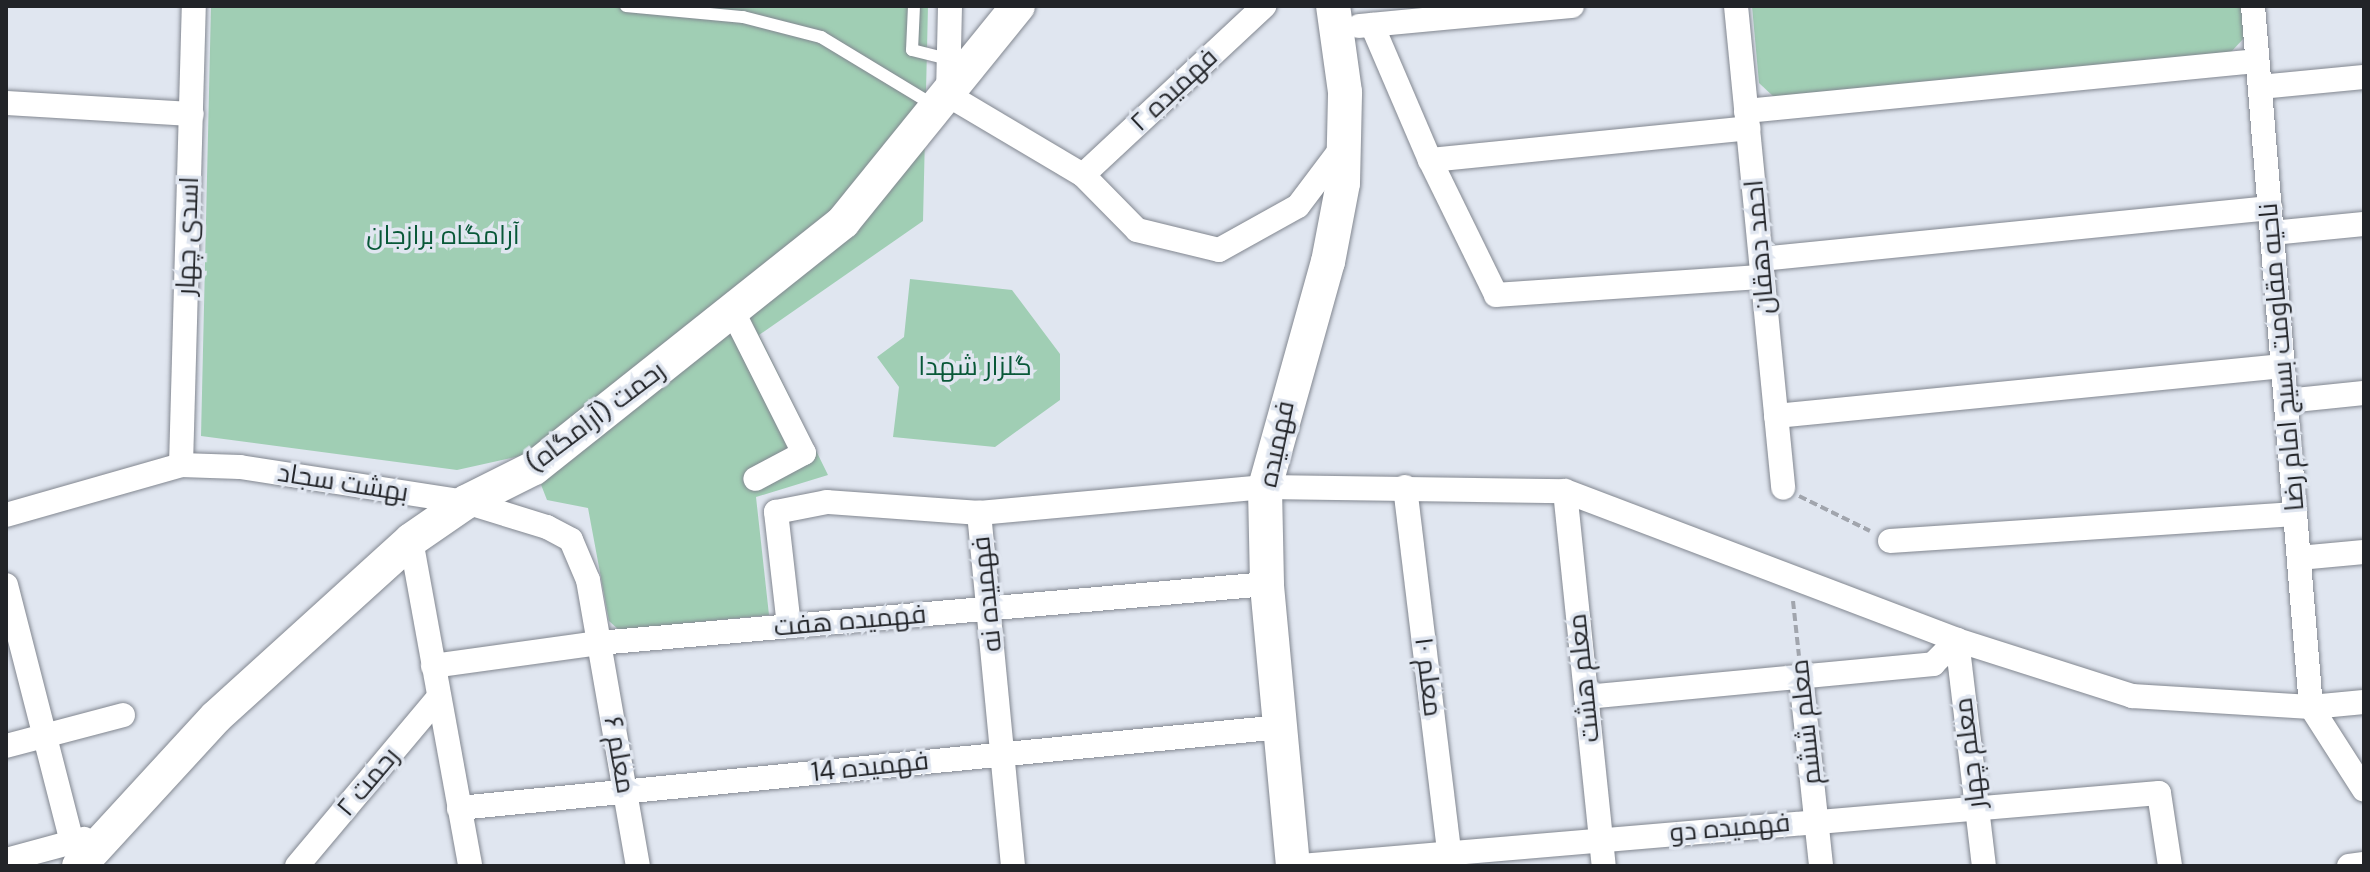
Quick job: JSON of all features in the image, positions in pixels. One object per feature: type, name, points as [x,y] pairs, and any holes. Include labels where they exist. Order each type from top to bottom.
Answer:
[{"type":"street","name":"اسدی چهار","points":[[181,465],[194,6]]},
{"type":"street","points":[[950,6],[943,101],[1083,175],[1137,230],[1219,250],[1298,206],[1344,145]]},
{"type":"street","name":"رحمت (آرامگاه)","points":[[75,854],[106,833],[216,717],[411,540],[466,502],[534,468],[843,222],[1018,6]]},
{"type":"street","name":"فهمیده ۲","points":[[1083,175],[1264,6]]},
{"type":"street","points":[[1332,13],[1372,25],[1572,6]]},
{"type":"street","name":"احمد دهقان","points":[[1736,6],[1783,488]]},
{"type":"street","name":"ناحیه مقاومت بسیج امام رضا","points":[[2253,6],[2311,707]]},
{"type":"street","name":"فهمیده","points":[[1293,866],[1267,584],[1265,487],[1328,262],[1343,183],[1345,92],[1332,13]]},
{"type":"street","points":[[1372,25],[1430,160],[1496,295],[1762,268],[2270,208]]},
{"type":"street","points":[[1430,160],[2257,61]]},
{"type":"street","points":[[2260,87],[2364,77]]},
{"type":"street","points":[[6,103],[192,114]]},
{"type":"street","points":[[2272,233],[2364,224]]},
{"type":"street","points":[[732,310],[804,453],[755,479]]},
{"type":"street","points":[[1776,416],[2283,366]]},
{"type":"street","points":[[2286,401],[2364,393]]},
{"type":"street","name":"بهشت سجاد","points":[[6,515],[181,465],[240,467],[466,502],[547,527],[571,540],[588,580],[599,643]]},
{"type":"street","name":"فهمیده نه","points":[[1013,866],[979,513],[1265,487],[1565,491],[1957,640],[2132,696],[2311,707],[2364,702]]},
{"type":"street","name":"معلم ۱۰","points":[[1405,487],[1451,860]]},
{"type":"street","name":"معلم هشت","points":[[1565,491],[1604,866]]},
{"type":"street","points":[[789,626],[776,512],[827,502],[979,513]]},
{"type":"street","points":[[1890,541],[2295,514]]},
{"type":"street","points":[[411,540],[470,866]]},
{"type":"street","points":[[2299,558],[2364,552]]},
{"type":"street","name":"فهمیده هفت","points":[[433,666],[599,643],[1267,584]]},
{"type":"street","points":[[6,585],[75,854],[6,860]]},
{"type":"street","points":[[1586,697],[1933,664],[1957,640]]},
{"type":"street","name":"معلم چهار","points":[[1957,640],[1984,866]]},
{"type":"street","name":"معلم ۶","points":[[599,643],[638,866]]},
{"type":"street","name":"معلم ششم","points":[[1801,678],[1821,866]]},
{"type":"street","name":"رحمت ۲","points":[[297,866],[439,697]]},
{"type":"street","points":[[2311,707],[2364,790]]},
{"type":"street","points":[[6,746],[123,715]]},
{"type":"street","name":"فهمیده 14","points":[[459,808],[1280,727]]},
{"type":"street","name":"فهمیده دو","points":[[1301,866],[1451,860],[1601,840],[1976,806],[2159,793],[2170,866]]},
{"type":"street","points":[[2349,866],[2364,864]]},
{"type":"lane","points":[[626,6],[743,17],[821,37],[943,101]]},
{"type":"lane","points":[[914,6],[912,50],[948,59]]},
{"type":"path","points":[[1783,488],[1890,541]]},
{"type":"path","name":"معلم ششم","points":[[1791,578],[1801,678]]},
{"type":"green space","name":"آرامگاه برازجان","points":[[211,6],[928,6],[923,221],[759,335],[828,475],[756,497],[769,615],[619,630],[609,621],[588,508],[547,500],[529,454],[457,470],[201,436]]},
{"type":"green space","points":[[1752,6],[2241,6],[2244,38],[2231,52],[1774,97],[1759,83]]},
{"type":"green space","name":"گلزار شهدا","points":[[910,279],[1012,290],[1060,354],[1060,400],[995,447],[893,437],[899,387],[877,357],[904,337]]}]
